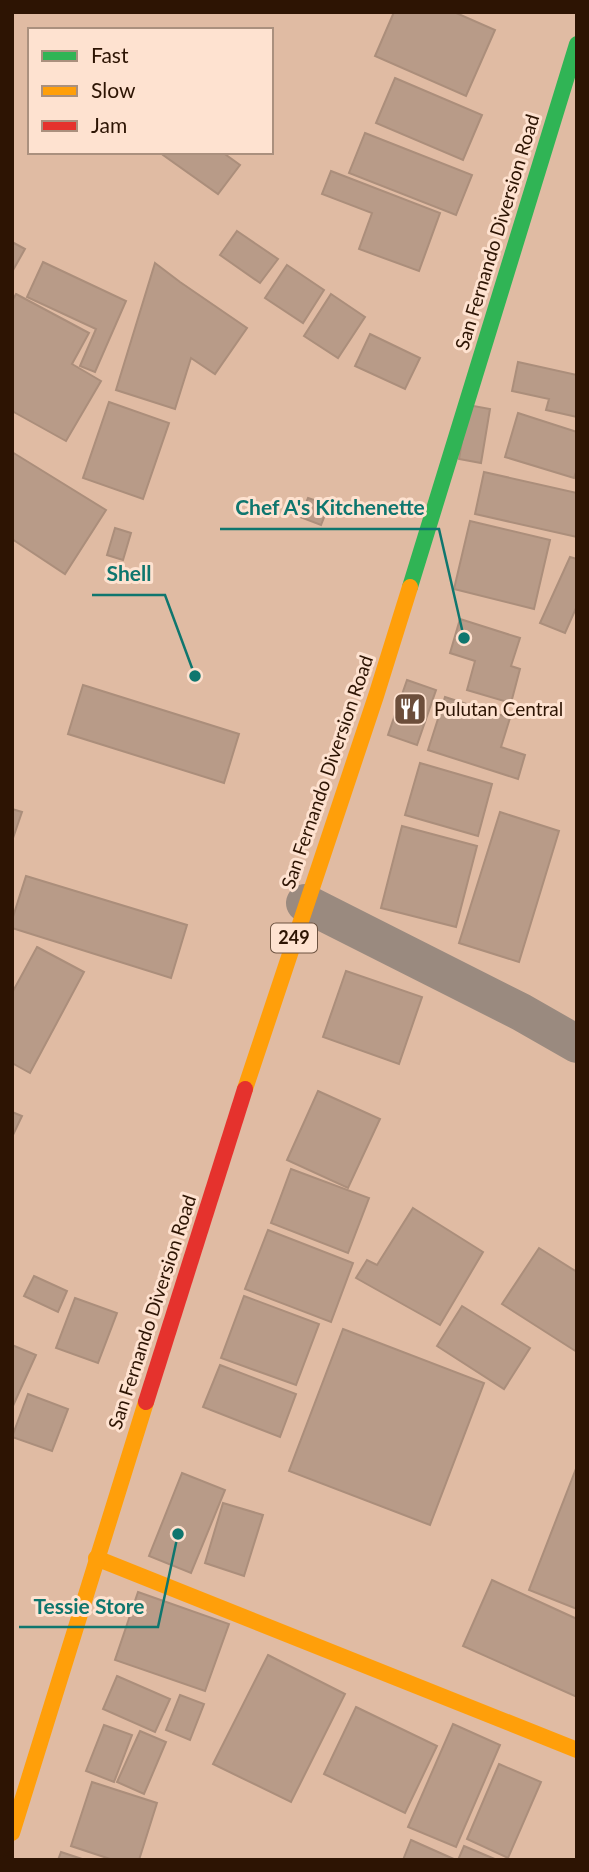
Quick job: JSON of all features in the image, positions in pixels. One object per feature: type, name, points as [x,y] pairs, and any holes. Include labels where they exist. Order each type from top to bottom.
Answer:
[{"type":"main road","name":"San Fernando Diversion Road","points":[[12,1833],[96,1558],[305,903],[376,696],[577,44]]},
{"type":"main road","points":[[96,1558],[577,1750]]},
{"type":"street","points":[[305,903],[521,1012],[577,1044]]},
{"type":"building","points":[[394,12],[454,12],[495,30],[466,96],[375,56]]},
{"type":"building","points":[[395,78],[482,115],[463,160],[376,123]]},
{"type":"building","points":[[365,133],[472,175],[456,215],[349,173]]},
{"type":"building","points":[[225,154],[240,165],[218,194],[163,155]]},
{"type":"building","points":[[331,171],[440,213],[419,271],[359,249],[372,213],[322,194]]},
{"type":"building","points":[[237,231],[278,259],[260,283],[220,255]]},
{"type":"building","points":[[12,242],[25,249],[12,272]]},
{"type":"building","points":[[43,262],[126,301],[95,372],[80,366],[96,329],[27,297]]},
{"type":"building","points":[[155,263],[247,328],[215,374],[191,358],[175,409],[116,390]]},
{"type":"building","points":[[287,265],[324,290],[303,323],[265,298]]},
{"type":"building","points":[[16,294],[89,333],[72,364],[101,381],[66,441],[12,411],[12,301]]},
{"type":"building","points":[[331,294],[365,317],[338,358],[304,336]]},
{"type":"building","points":[[370,334],[420,358],[405,389],[355,366]]},
{"type":"building","points":[[518,362],[577,375],[577,417],[546,410],[549,399],[512,391]]},
{"type":"building","points":[[109,402],[169,423],[143,499],[83,478]]},
{"type":"building","points":[[468,405],[490,409],[481,463],[459,459]]},
{"type":"building","points":[[518,413],[577,432],[577,469],[574,478],[505,457]]},
{"type":"building","points":[[12,452],[106,510],[65,574],[12,539]]},
{"type":"building","points":[[484,472],[577,493],[577,537],[475,514]]},
{"type":"building","points":[[308,498],[329,505],[321,525],[300,517]]},
{"type":"building","points":[[470,521],[550,540],[534,609],[454,589]]},
{"type":"building","points":[[115,528],[131,533],[123,560],[107,555]]},
{"type":"building","points":[[570,557],[577,559],[577,606],[565,633],[540,623]]},
{"type":"building","points":[[460,619],[520,638],[511,666],[520,669],[511,703],[467,690],[475,661],[450,653]]},
{"type":"building","points":[[407,680],[436,690],[417,745],[388,735]]},
{"type":"building","points":[[83,685],[239,734],[224,783],[68,734]]},
{"type":"building","points":[[445,697],[510,718],[501,747],[525,755],[518,779],[428,750]]},
{"type":"building","points":[[420,763],[492,784],[478,836],[405,815]]},
{"type":"building","points":[[12,809],[22,812],[12,841]]},
{"type":"building","points":[[500,812],[559,831],[519,962],[459,943]]},
{"type":"building","points":[[402,826],[477,846],[456,927],[381,908]]},
{"type":"building","points":[[26,876],[187,925],[171,978],[12,928]]},
{"type":"building","points":[[37,947],[84,972],[30,1073],[12,1063],[12,993]]},
{"type":"building","points":[[346,971],[422,997],[399,1064],[323,1037]]},
{"type":"building","points":[[318,1091],[380,1119],[348,1188],[287,1160]]},
{"type":"building","points":[[12,1112],[22,1116],[12,1137]]},
{"type":"building","points":[[291,1169],[369,1198],[348,1253],[271,1223]]},
{"type":"building","points":[[413,1208],[483,1252],[440,1325],[356,1278],[367,1260],[377,1265]]},
{"type":"building","points":[[268,1230],[353,1263],[331,1322],[245,1289]]},
{"type":"building","points":[[539,1248],[577,1272],[577,1352],[502,1304]]},
{"type":"building","points":[[34,1276],[67,1291],[58,1312],[24,1296]]},
{"type":"building","points":[[244,1296],[319,1324],[296,1385],[221,1358]]},
{"type":"building","points":[[75,1298],[117,1313],[98,1363],[56,1348]]},
{"type":"building","points":[[462,1306],[530,1348],[504,1389],[437,1346]]},
{"type":"building","points":[[343,1329],[484,1383],[430,1525],[289,1471]]},
{"type":"building","points":[[12,1345],[36,1355],[12,1408]]},
{"type":"building","points":[[220,1365],[296,1394],[280,1437],[203,1407]]},
{"type":"building","points":[[28,1394],[68,1409],[52,1451],[12,1437]]},
{"type":"building","points":[[577,1466],[577,1609],[529,1590]]},
{"type":"building","points":[[182,1473],[225,1490],[191,1573],[149,1556]]},
{"type":"building","points":[[223,1503],[263,1515],[244,1576],[205,1563]]},
{"type":"building","points":[[492,1580],[577,1619],[577,1697],[463,1646]]},
{"type":"building","points":[[138,1592],[229,1624],[205,1691],[115,1660]]},
{"type":"building","points":[[268,1655],[345,1694],[291,1802],[213,1764]]},
{"type":"building","points":[[117,1676],[170,1699],[155,1732],[103,1709]]},
{"type":"building","points":[[180,1695],[204,1704],[190,1740],[166,1730]]},
{"type":"building","points":[[356,1707],[437,1746],[405,1813],[324,1774]]},
{"type":"building","points":[[453,1724],[500,1745],[456,1847],[408,1827]]},
{"type":"building","points":[[104,1725],[132,1735],[114,1782],[86,1771]]},
{"type":"building","points":[[140,1731],[166,1742],[144,1794],[117,1782]]},
{"type":"building","points":[[499,1764],[541,1782],[508,1858],[467,1839]]},
{"type":"building","points":[[92,1782],[157,1803],[139,1860],[113,1860],[71,1846]]},
{"type":"building","points":[[411,1840],[456,1860],[403,1860]]},
{"type":"building","points":[[464,1846],[497,1860],[458,1860]]},
{"type":"building","points":[[61,1852],[85,1860],[58,1860]]},
{"type":"traffic: fast","points":[[410,587],[577,44]]},
{"type":"traffic: slow","points":[[245,1089],[410,587]]},
{"type":"traffic: slow","points":[[12,1833],[146,1402]]},
{"type":"traffic: slow","points":[[96,1558],[577,1750]]},
{"type":"traffic: jam","points":[[146,1402],[245,1089]]},
{"type":"place","name":"Chef A's Kitchenette","points":[[464,638]]},
{"type":"place","name":"Shell","points":[[195,676]]},
{"type":"place","name":"Pulutan Central","points":[[410,709]]},
{"type":"place","name":"Tessie Store","points":[[178,1534]]}]
